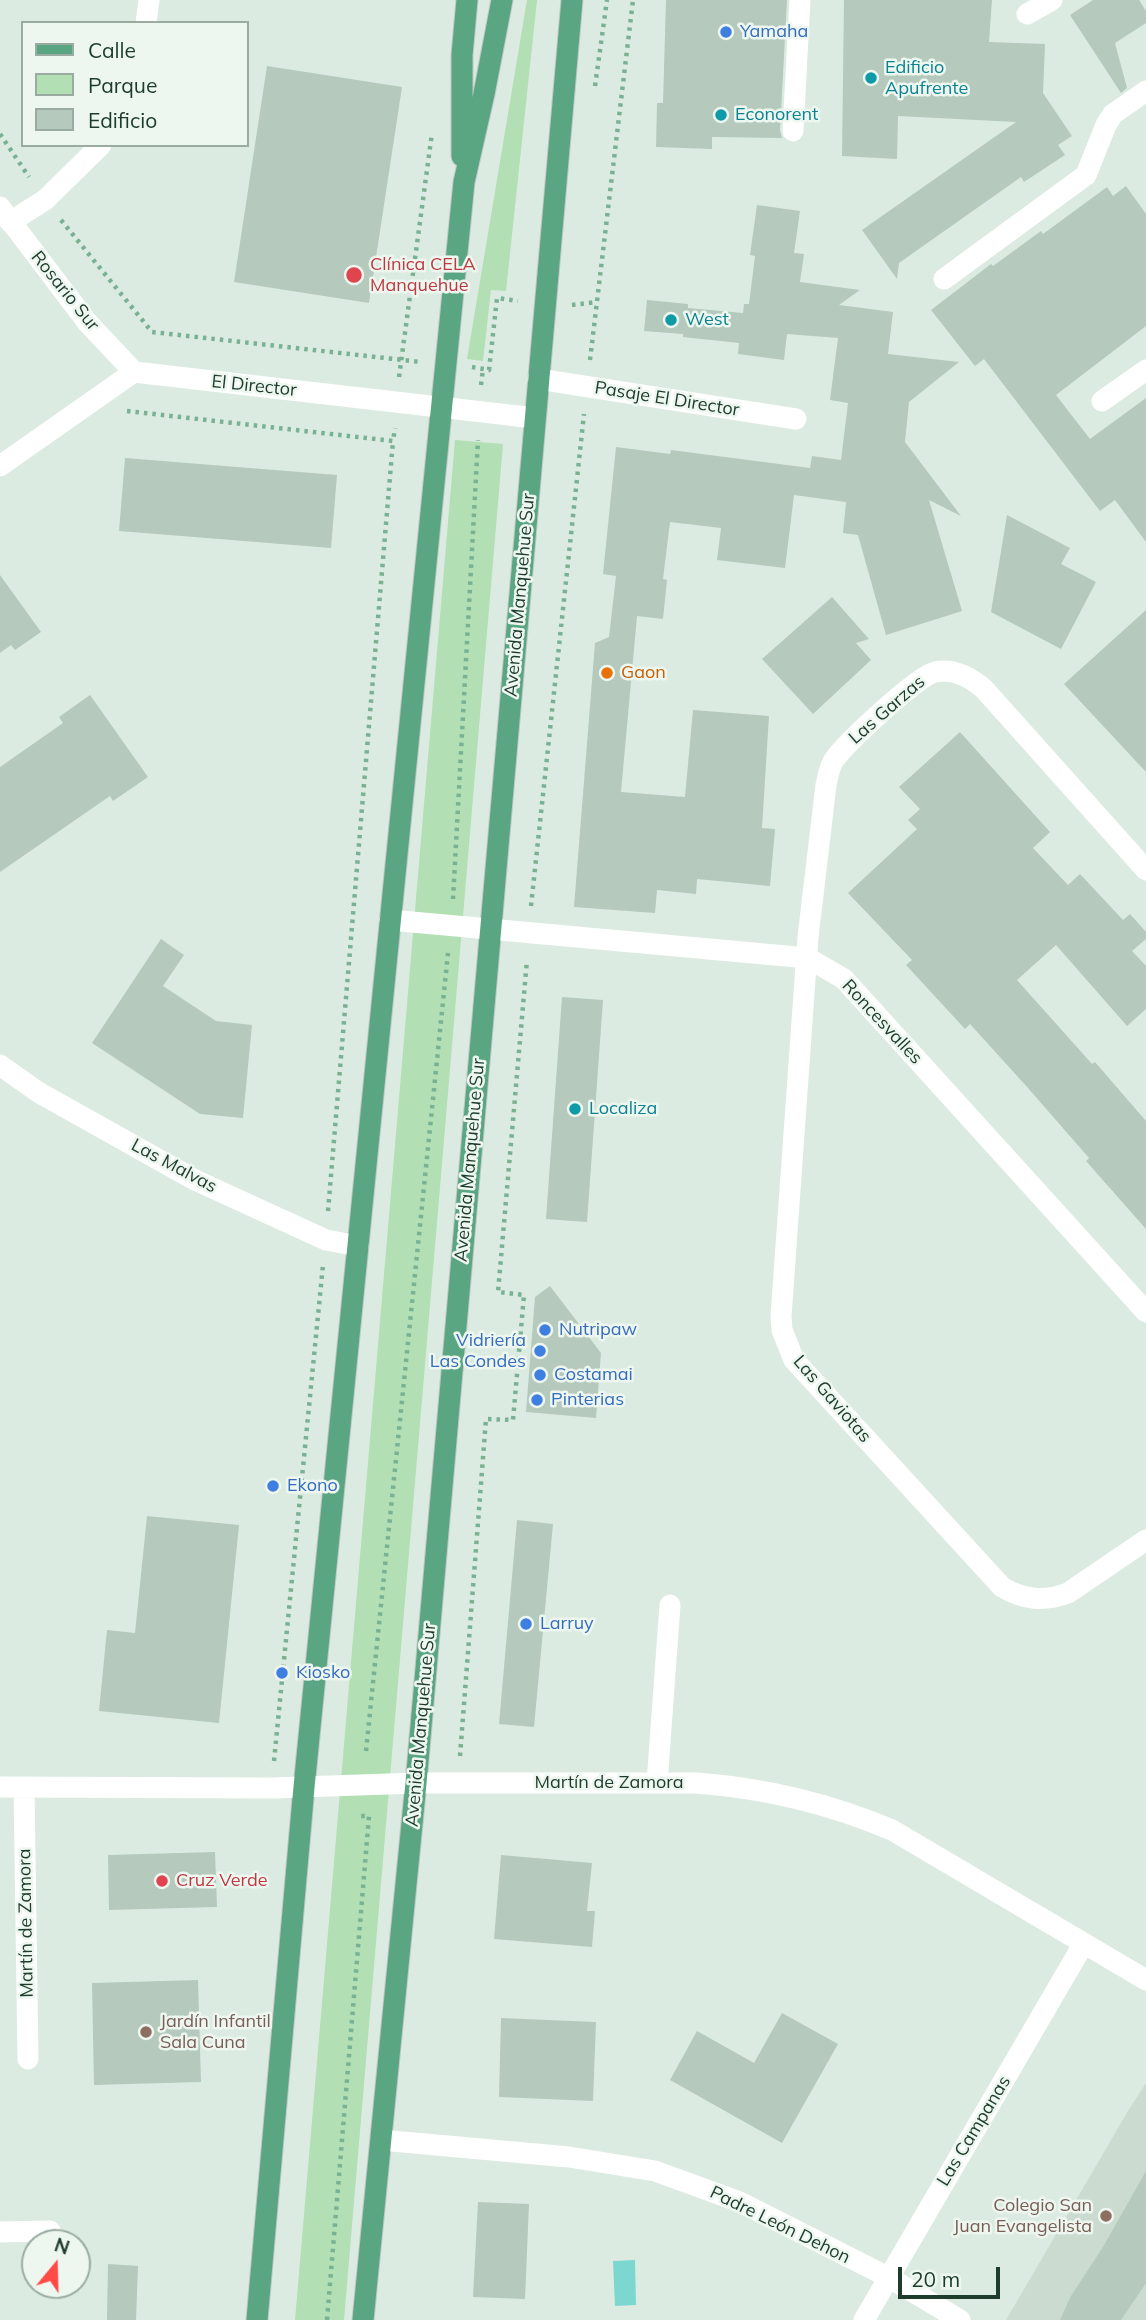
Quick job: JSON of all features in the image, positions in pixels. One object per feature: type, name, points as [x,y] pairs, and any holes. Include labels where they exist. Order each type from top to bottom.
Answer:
[{"type":"main road","points":[[464,182],[461,55],[467,0]]},
{"type":"main road","points":[[257,2320],[304,1787],[464,182],[502,0]]},
{"type":"main road","name":"Avenida Manquehue Sur","points":[[363,2320],[416,1783],[572,0]]},
{"type":"street","points":[[146,21],[149,0]]},
{"type":"street","points":[[793,131],[800,0]]},
{"type":"street","points":[[1027,14],[1052,0]]},
{"type":"street","points":[[944,279],[1086,175],[1106,125],[1114,114],[1146,91]]},
{"type":"street","points":[[5,215],[45,200],[100,147]]},
{"type":"street","name":"Rosario Sur","points":[[5,215],[87,322],[134,372]]},
{"type":"street","points":[[1102,401],[1146,370]]},
{"type":"street","points":[[0,466],[134,372]]},
{"type":"street","name":"El Director","points":[[134,372],[535,418]]},
{"type":"street","name":"Pasaje El Director","points":[[538,379],[796,419]]},
{"type":"street","name":"Las Garzas","points":[[808,958],[808,937],[826,785],[832,762],[844,747],[923,676],[935,672],[961,674],[984,689],[1146,870]]},
{"type":"street","name":"Roncesvalles","points":[[390,920],[808,958],[844,979],[1146,1312]]},
{"type":"street","name":"Las Gaviotas","points":[[808,958],[781,1303],[782,1329],[794,1360],[992,1578],[1013,1594],[1040,1600],[1068,1593],[1146,1540]]},
{"type":"street","name":"Las Malvas","points":[[0,1065],[38,1092],[195,1180],[326,1240],[358,1246]]},
{"type":"street","points":[[657,1783],[670,1605]]},
{"type":"street","name":"Martín de Zamora","points":[[0,1787],[304,1787],[416,1783],[657,1783],[735,1786],[787,1795],[854,1814],[892,1830],[1146,1979]]},
{"type":"street","name":"Martín de Zamora","points":[[24,1787],[28,2059]]},
{"type":"street","name":"Las Campanas","points":[[864,2320],[1084,1943]]},
{"type":"street","name":"Padre León Dehon","points":[[381,2140],[569,2157],[654,2171],[740,2202],[888,2277],[960,2320]]},
{"type":"street","points":[[0,2232],[21,2232]]},
{"type":"path","points":[[461,1747],[486,1419],[513,1420],[524,1295],[498,1292],[528,932],[587,386],[633,0]]},
{"type":"path","points":[[0,134],[45,200],[152,332],[401,359],[433,128]]},
{"type":"path","points":[[366,1751],[451,925],[482,369],[489,370],[497,298],[565,306],[597,302]]},
{"type":"path","points":[[274,1752],[326,1240],[393,441]]},
{"type":"path","points":[[327,2320],[369,1816]]},
{"type":"shaded area","name":"Colegio San Juan Evangelista","points":[[1146,2083],[1146,2320],[1006,2320],[1128,2111]]},
{"type":"green space","points":[[527,0],[537,0],[506,291],[491,290],[483,361],[467,359]]},
{"type":"green space","points":[[455,440],[503,444],[344,2320],[295,2320]]},
{"type":"water","points":[[635,2260],[636,2305],[615,2306],[613,2261]]},
{"type":"building","points":[[666,0],[787,0],[780,130],[782,138],[712,137],[712,149],[656,147],[657,103],[663,103]]},
{"type":"building","points":[[844,0],[992,0],[989,42],[1045,44],[1043,93],[1072,136],[1058,145],[1065,155],[1024,182],[1021,177],[899,263],[897,279],[862,230],[1016,122],[898,116],[897,159],[842,156]]},
{"type":"building","points":[[1093,0],[1139,0],[1146,11],[1146,23],[1115,43],[1127,88],[1121,93],[1070,15]]},
{"type":"building","points":[[267,66],[402,87],[369,303],[234,282]]},
{"type":"building","points":[[1126,186],[1146,214],[1146,326],[1056,395],[1090,439],[1146,398],[1146,542],[1115,500],[1100,511],[984,359],[975,366],[931,310],[991,264],[993,266],[1041,231],[1043,234],[1107,187],[1113,196]]},
{"type":"building","points":[[757,205],[800,211],[794,253],[804,254],[800,282],[860,290],[839,305],[893,312],[888,354],[959,362],[909,402],[905,442],[961,516],[929,500],[962,611],[886,635],[858,535],[843,533],[846,502],[794,495],[785,568],[717,560],[721,528],[670,522],[663,579],[667,580],[663,619],[637,616],[621,792],[685,797],[693,710],[769,716],[762,828],[775,829],[770,886],[697,879],[696,894],[657,890],[655,913],[574,907],[595,643],[609,637],[616,576],[603,574],[616,447],[670,454],[671,450],[810,468],[812,456],[841,460],[848,403],[830,400],[838,338],[787,334],[784,360],[738,354],[739,343],[644,331],[647,300],[688,304],[688,308],[743,313],[744,304],[749,304],[755,256],[750,255]]},
{"type":"building","points":[[125,458],[337,475],[331,548],[119,531]]},
{"type":"building","points":[[1007,515],[1070,548],[1061,564],[1096,582],[1061,649],[991,612]]},
{"type":"building","points":[[0,575],[41,632],[15,650],[11,645],[0,653]]},
{"type":"building","points":[[832,597],[869,639],[856,643],[871,660],[813,714],[762,659]]},
{"type":"building","points":[[1146,610],[1146,772],[1064,684]]},
{"type":"building","points":[[90,695],[148,777],[113,801],[110,796],[0,872],[0,767],[63,723],[59,717]]},
{"type":"building","points":[[960,732],[1050,832],[1033,848],[1068,885],[1080,874],[1123,920],[1130,914],[1146,932],[1146,939],[1132,951],[1146,966],[1146,1009],[1127,1026],[1056,945],[1017,980],[1092,1064],[1095,1062],[1146,1121],[1146,1229],[1086,1161],[1089,1158],[1028,1088],[970,1024],[965,1029],[906,965],[912,960],[848,893],[917,829],[908,820],[920,809],[899,787]]},
{"type":"building","points":[[161,939],[184,955],[163,986],[216,1021],[252,1025],[243,1118],[200,1114],[92,1043]]},
{"type":"building","name":"Localiza","points":[[562,997],[603,1000],[587,1222],[546,1219]]},
{"type":"building","points":[[550,1286],[601,1353],[596,1418],[526,1412],[535,1297]]},
{"type":"building","points":[[147,1516],[239,1525],[219,1723],[99,1711],[107,1630],[135,1633]]},
{"type":"building","name":"Larruy","points":[[517,1520],[553,1524],[534,1727],[499,1724]]},
{"type":"building","name":"Cruz Verde","points":[[215,1852],[217,1907],[109,1910],[108,1855]]},
{"type":"building","points":[[501,1855],[592,1863],[587,1911],[595,1911],[592,1947],[494,1939]]},
{"type":"building","name":"Jardín Infantil Sala Cuna","points":[[198,1980],[201,2082],[94,2085],[92,1983]]},
{"type":"building","points":[[782,2013],[838,2044],[782,2143],[670,2080],[697,2031],[754,2063]]},
{"type":"building","points":[[501,2018],[596,2022],[593,2101],[499,2097]]},
{"type":"building","points":[[1146,2171],[1146,2283],[1121,2320],[1060,2320],[1071,2296],[1103,2247]]},
{"type":"building","points":[[478,2202],[529,2204],[525,2299],[473,2297]]},
{"type":"building","points":[[108,2264],[138,2266],[136,2320],[107,2320]]},
{"type":"place","name":"Yamaha","points":[[726,32]]},
{"type":"place","name":"Edificio Apufrente","points":[[871,78]]},
{"type":"place","name":"Econorent","points":[[721,115]]},
{"type":"place","name":"Clínica CELA Manquehue","points":[[354,275]]},
{"type":"place","name":"West","points":[[671,320]]},
{"type":"place","name":"Gaon","points":[[607,673]]},
{"type":"place","name":"Localiza","points":[[575,1109]]},
{"type":"place","name":"Nutripaw","points":[[545,1330]]},
{"type":"place","name":"Vidriería Las Condes","points":[[540,1351]]},
{"type":"place","name":"Costamai","points":[[540,1375]]},
{"type":"place","name":"Pinterias","points":[[537,1400]]},
{"type":"place","name":"Ekono","points":[[273,1486]]},
{"type":"place","name":"Larruy","points":[[526,1624]]},
{"type":"place","name":"Kiosko","points":[[282,1673]]},
{"type":"place","name":"Cruz Verde","points":[[162,1881]]},
{"type":"place","name":"Jardín Infantil Sala Cuna","points":[[146,2032]]},
{"type":"place","name":"Colegio San Juan Evangelista","points":[[1106,2216]]}]
